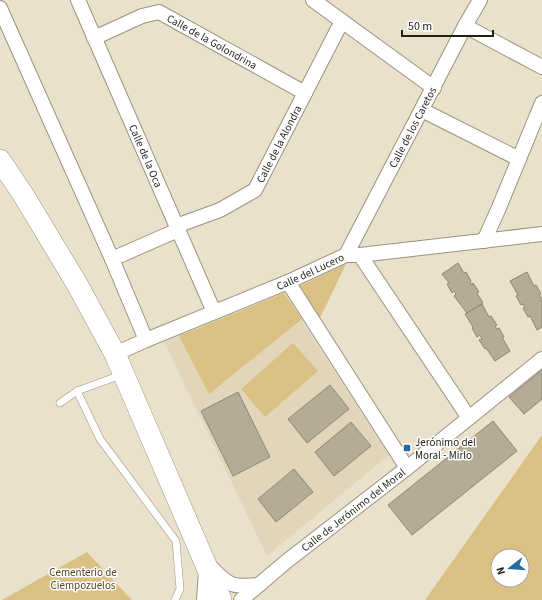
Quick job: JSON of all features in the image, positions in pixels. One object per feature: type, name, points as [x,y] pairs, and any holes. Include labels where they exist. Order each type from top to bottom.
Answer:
[{"type":"main road","points":[[0,160],[24,196],[73,278],[115,354],[206,562],[221,600]]},
{"type":"street","name":"Calle de la Oca","points":[[78,0],[214,312]]},
{"type":"street","points":[[314,0],[434,88]]},
{"type":"street","name":"Calle de los Caretos","points":[[353,255],[422,110],[480,0]]},
{"type":"street","points":[[0,8],[112,259],[146,340]]},
{"type":"street","name":"Calle de la Golondrina","points":[[94,38],[142,16],[159,12],[305,92]]},
{"type":"street","name":"Calle de la Alondra","points":[[112,259],[177,228],[220,210],[255,190],[342,21]]},
{"type":"street","points":[[465,26],[542,67]]},
{"type":"street","points":[[484,241],[542,103]]},
{"type":"street","points":[[422,110],[519,159]]},
{"type":"street","name":"Calle del Lucero","points":[[115,354],[353,255],[542,234]]},
{"type":"street","points":[[353,255],[469,418]]},
{"type":"street","points":[[288,282],[407,468]]},
{"type":"street","name":"Calle de Jerónimo del Moral","points":[[241,600],[287,561],[407,468],[542,359]]},
{"type":"street","points":[[206,562],[223,580],[239,587],[259,585]]},
{"type":"street","points":[[204,600],[206,562]]},
{"type":"street","name":"Calle de Jerónimo del Moral","points":[[252,600],[259,585]]},
{"type":"lane","points":[[60,403],[77,391],[123,374]]},
{"type":"lane","points":[[77,391],[100,439],[176,541],[180,589],[175,600]]},
{"type":"shaded area","points":[[284,293],[389,455],[267,556],[164,342]]},
{"type":"green space","points":[[346,264],[320,318],[300,286]]},
{"type":"green space","points":[[284,293],[302,319],[209,394],[179,336]]},
{"type":"green space","points":[[293,343],[318,371],[265,417],[241,389]]},
{"type":"green space","points":[[542,435],[542,600],[425,600]]},
{"type":"green space","name":"Cementerio de Ciempozuelos","points":[[87,552],[132,600],[2,600]]},
{"type":"building","points":[[458,263],[464,273],[466,272],[472,285],[473,283],[479,292],[477,293],[483,303],[467,313],[454,296],[456,294],[454,291],[452,293],[447,284],[449,283],[442,274]]},
{"type":"building","points":[[527,272],[534,286],[536,285],[541,294],[539,295],[542,298],[542,327],[537,330],[530,316],[528,317],[523,308],[525,307],[523,304],[521,305],[516,296],[518,295],[510,281]]},
{"type":"building","points":[[482,304],[489,317],[491,316],[497,325],[495,326],[497,329],[499,328],[510,351],[495,361],[479,340],[482,339],[480,335],[477,337],[465,314]]},
{"type":"building","points":[[542,370],[542,399],[524,414],[509,397]]},
{"type":"building","points":[[330,385],[349,409],[307,443],[288,419]]},
{"type":"building","points":[[238,392],[270,457],[233,476],[201,411]]},
{"type":"building","points":[[493,421],[517,451],[412,535],[388,505]]},
{"type":"building","points":[[351,422],[371,446],[334,476],[315,452]]},
{"type":"building","points":[[294,469],[313,492],[276,522],[258,499]]},
{"type":"place","name":"Jerónimo del Moral - Mirlo","points":[[407,448]]}]
